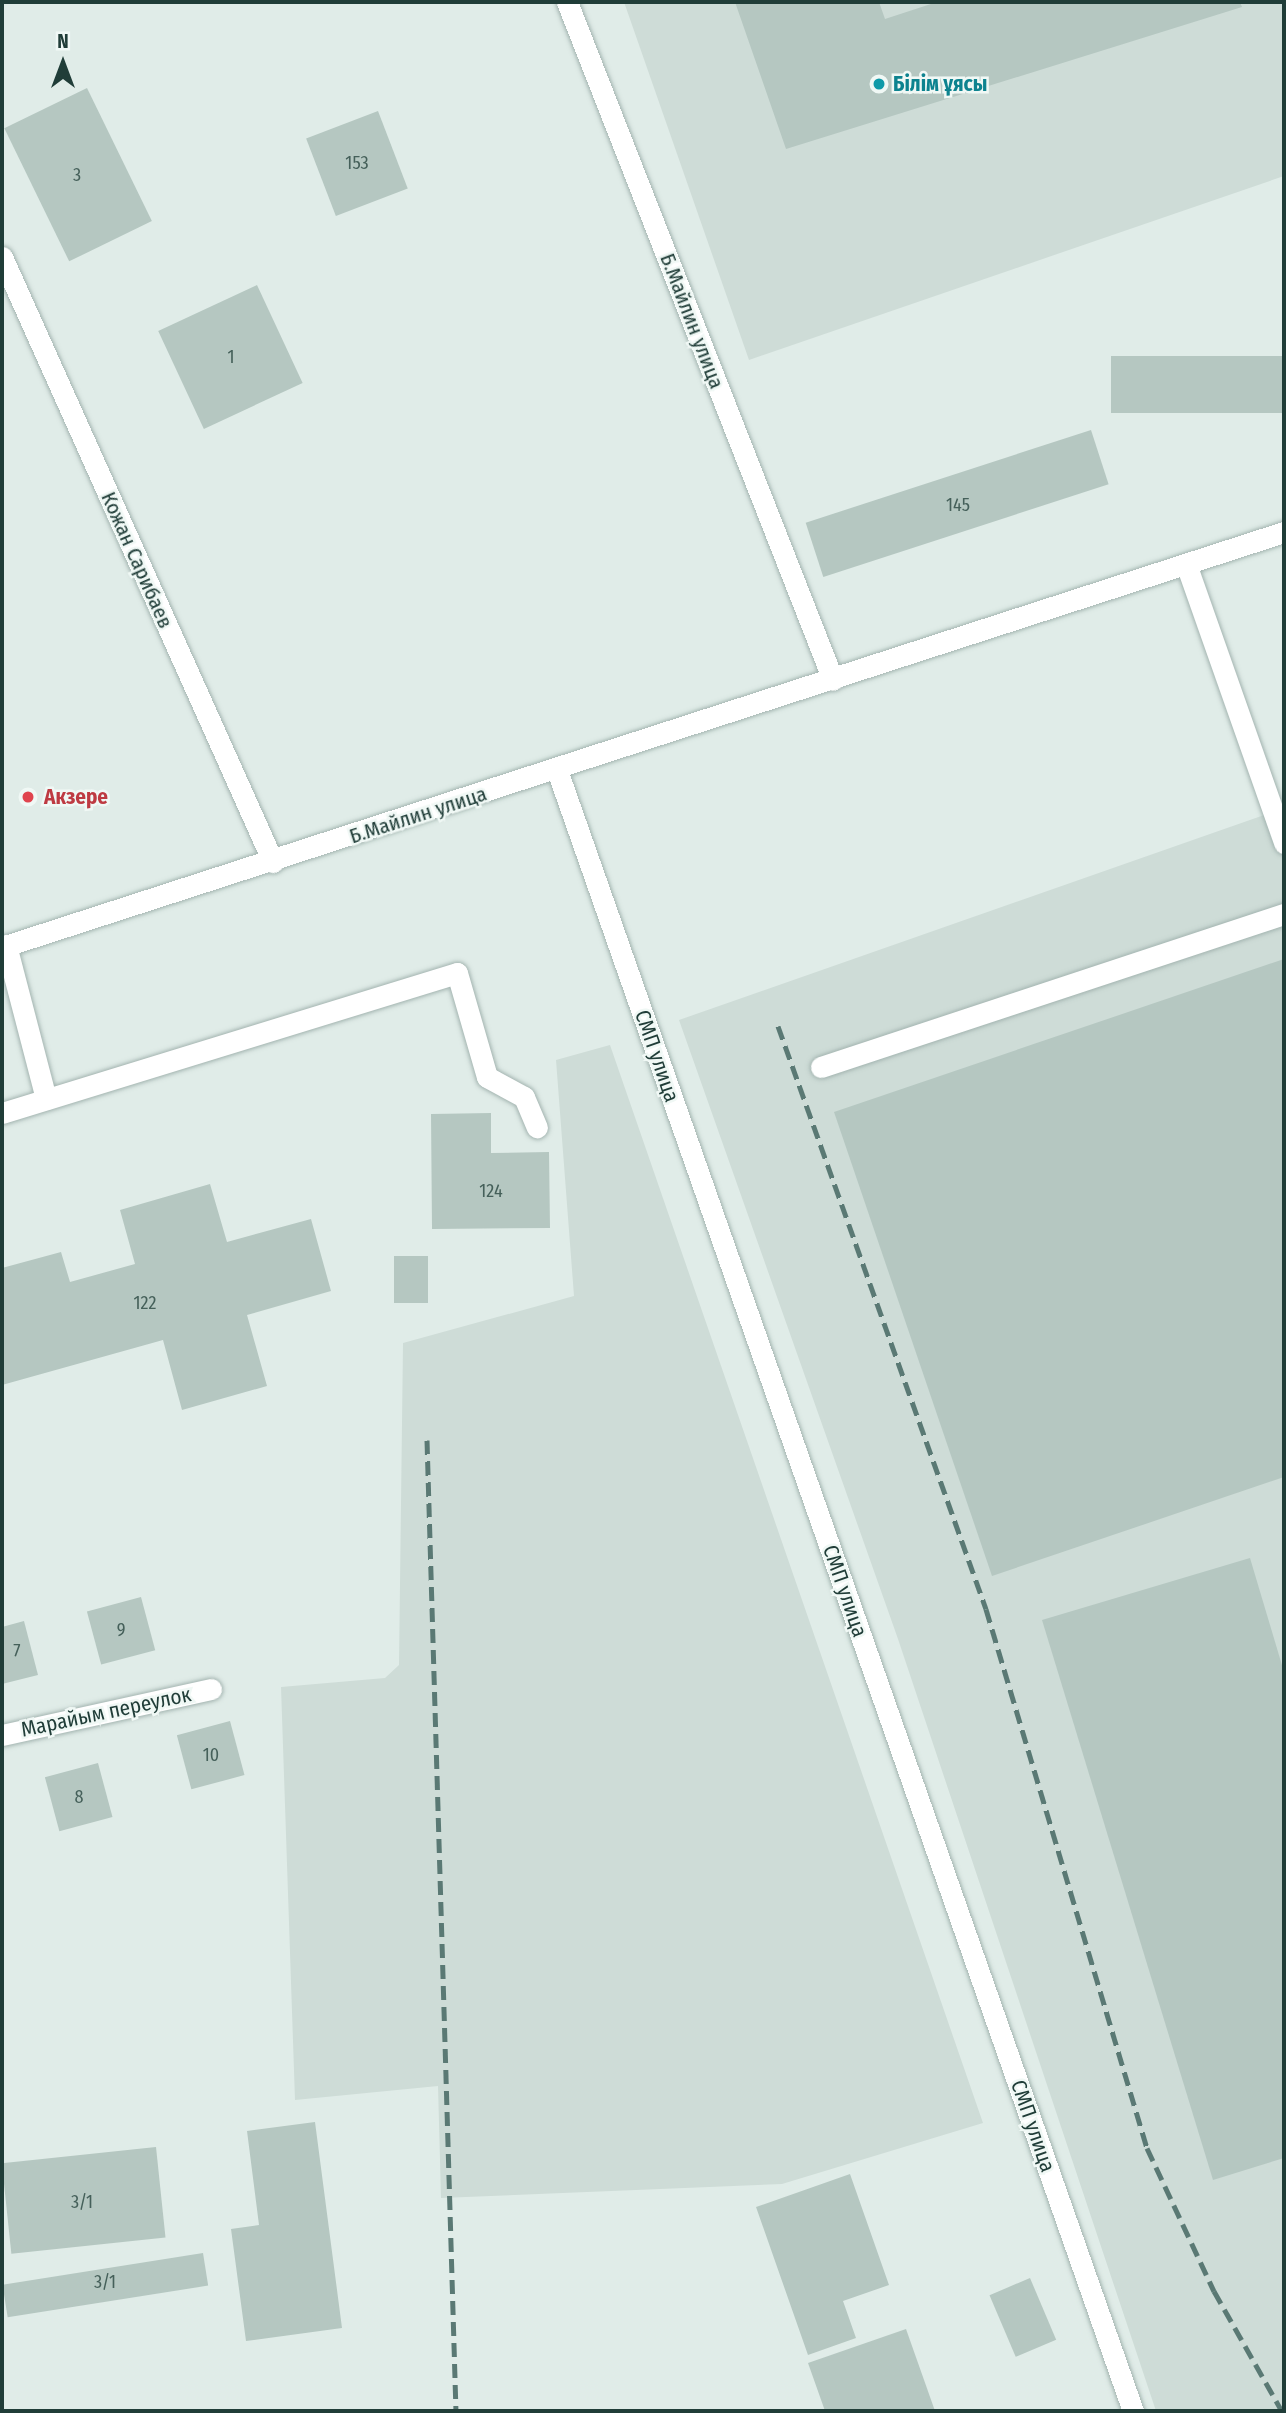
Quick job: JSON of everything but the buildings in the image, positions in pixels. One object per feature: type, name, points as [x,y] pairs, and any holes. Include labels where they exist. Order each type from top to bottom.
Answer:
[{"type":"street","name":"Б.Майлин улица","points":[[567,2],[833,680]]},
{"type":"street","name":"Кожан Сарибаев","points":[[2,257],[273,862]]},
{"type":"street","name":"Б.Майлин улица","points":[[4,946],[273,862],[1284,533]]},
{"type":"street","points":[[1186,565],[1284,843]]},
{"type":"street","name":"СМП улица","points":[[557,770],[1133,2411]]},
{"type":"street","points":[[821,1067],[1284,914]]},
{"type":"street","points":[[4,946],[46,1099]]},
{"type":"street","points":[[2,1114],[457,973],[487,1077],[524,1097],[537,1127]]},
{"type":"street","name":"Марайым переулок","points":[[2,1735],[211,1689]]},
{"type":"shaded area","points":[[624,2],[1284,2],[1284,176],[749,360]]},
{"type":"shaded area","points":[[1284,808],[1284,2411],[1156,2411],[898,1639],[679,1020]]},
{"type":"shaded area","points":[[610,1045],[983,2123],[782,2184],[441,2198],[438,2086],[295,2100],[281,1687],[385,1678],[399,1665],[403,1343],[574,1296],[556,1060]]},
{"type":"railway","points":[[778,1026],[986,1609],[1147,2148],[1214,2291],[1282,2411]]},
{"type":"railway","points":[[427,1440],[456,2411]]},
{"type":"place","name":"Білім ұясы","points":[[879,84]]},
{"type":"place","name":"Акзере","points":[[28,797]]}]
